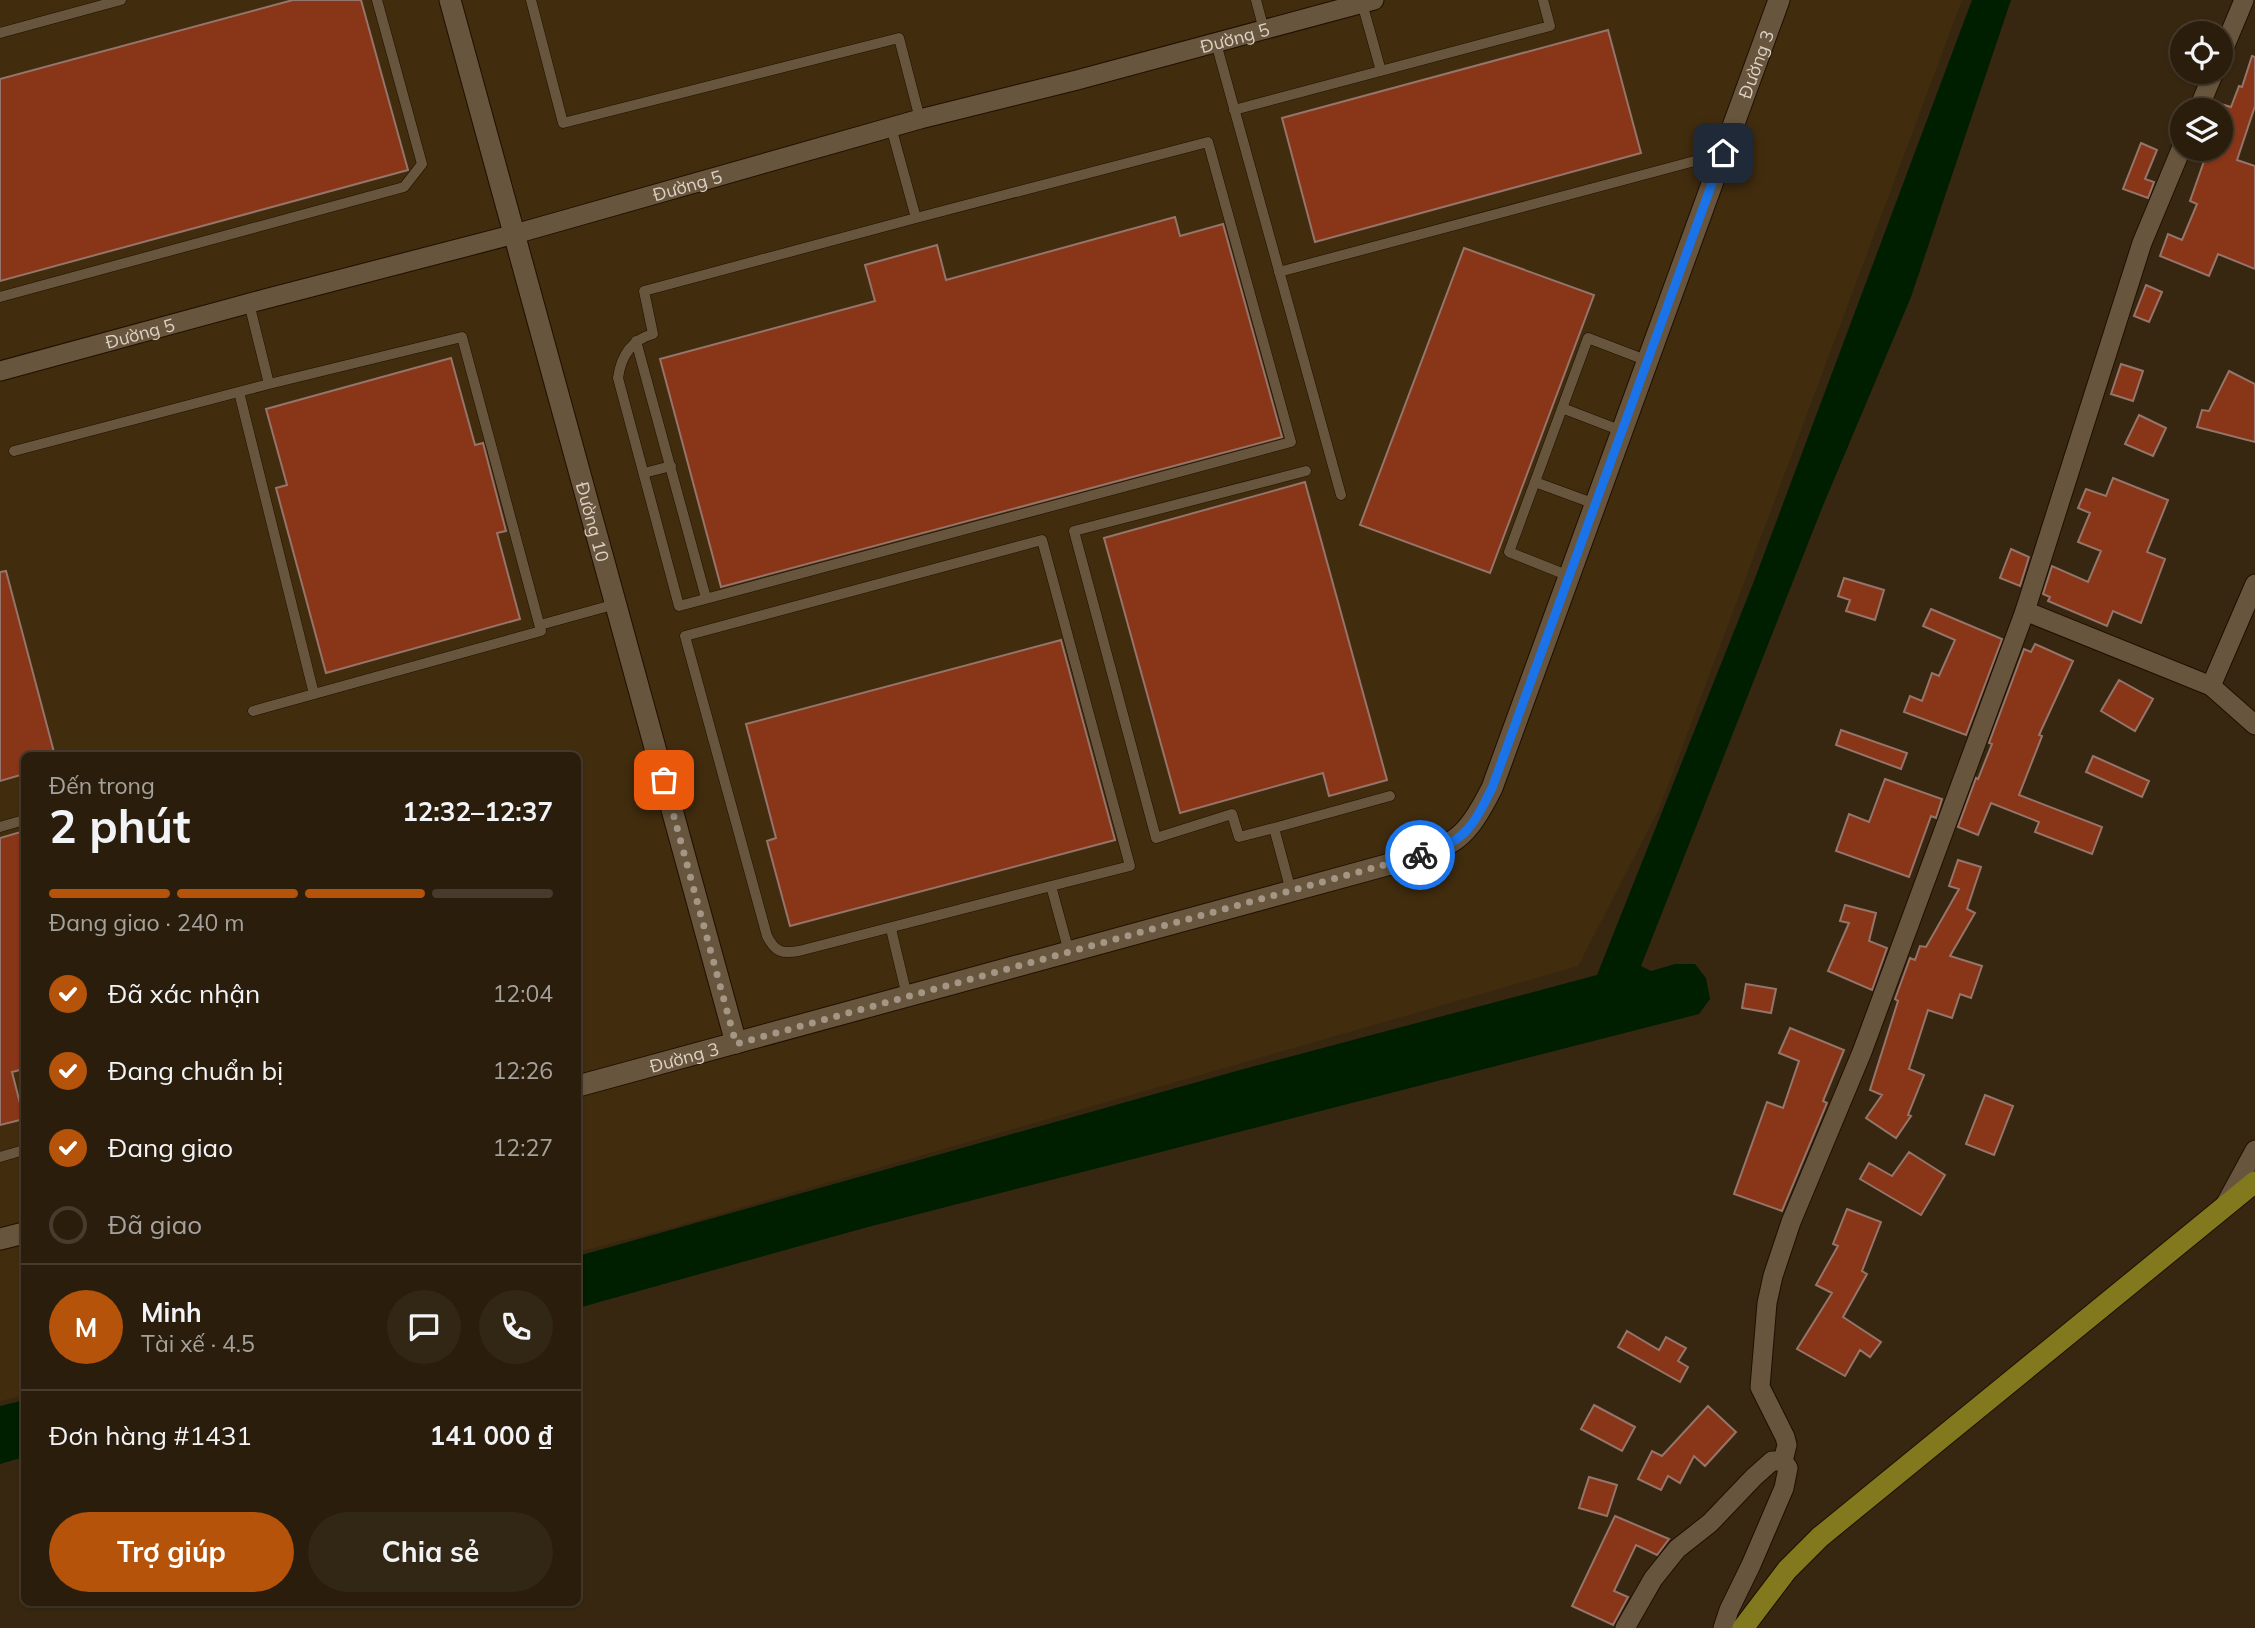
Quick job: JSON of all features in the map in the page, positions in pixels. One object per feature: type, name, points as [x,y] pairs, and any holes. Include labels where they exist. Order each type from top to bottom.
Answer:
[{"type":"main road","points":[[1743,1628],[1787,1570],[1820,1537],[2255,1182]]},
{"type":"street","name":"Đường 10","points":[[450,0],[736,1044]]},
{"type":"street","name":"Đường 3","points":[[581,1085],[1428,853],[1449,846],[1462,836],[1476,820],[1492,788],[1779,0]]},
{"type":"street","points":[[2233,26],[2244,0]]},
{"type":"street","name":"Đường 5","points":[[0,371],[515,234],[920,119],[1368,2]]},
{"type":"street","points":[[1723,1628],[1784,1488],[1788,1468],[1783,1461],[1787,1445],[1785,1437],[1760,1387],[1765,1319],[1773,1276],[1791,1222],[1822,1154],[1862,1052],[2025,611],[2142,243],[2176,161]]},
{"type":"street","points":[[2211,686],[2255,584]]},
{"type":"street","points":[[2025,611],[2211,686],[2255,725]]},
{"type":"street","points":[[2222,1209],[2255,1150]]},
{"type":"street","points":[[0,1239],[21,1234]]},
{"type":"street","points":[[1625,1628],[1653,1579],[1677,1549],[1710,1523],[1772,1461],[1783,1461]]},
{"type":"lane","points":[[0,33],[121,0]]},
{"type":"lane","points":[[0,297],[404,187],[422,164],[377,0]]},
{"type":"lane","points":[[531,0],[562,123],[898,38],[920,119]]},
{"type":"lane","points":[[1256,0],[1264,30]]},
{"type":"lane","points":[[1234,110],[1550,26],[1543,0]]},
{"type":"lane","points":[[1368,2],[1381,71]]},
{"type":"lane","points":[[1216,43],[1341,495]]},
{"type":"lane","points":[[891,127],[916,218]]},
{"type":"lane","points":[[1208,142],[1291,442],[679,606],[618,378],[620,364],[631,345],[653,334],[644,291],[916,218],[1208,142]]},
{"type":"lane","points":[[1279,272],[1723,153]]},
{"type":"lane","points":[[249,303],[269,384]]},
{"type":"lane","points":[[14,451],[462,337],[541,631],[253,711]]},
{"type":"lane","points":[[1569,576],[1509,552],[1588,338],[1648,360]]},
{"type":"lane","points":[[636,341],[706,598]]},
{"type":"lane","points":[[239,392],[314,694]]},
{"type":"lane","points":[[1562,408],[1622,431]]},
{"type":"lane","points":[[644,474],[671,466]]},
{"type":"lane","points":[[1306,471],[1074,531],[1156,838],[1232,814],[1239,837],[1390,796]]},
{"type":"lane","points":[[1535,482],[1595,504]]},
{"type":"lane","points":[[1042,540],[1130,866],[1051,886],[891,929],[785,954],[777,951],[772,945],[685,636],[1042,540]]},
{"type":"lane","points":[[540,625],[616,604]]},
{"type":"lane","points":[[0,827],[21,821]]},
{"type":"lane","points":[[1274,828],[1291,891]]},
{"type":"lane","points":[[1051,886],[1069,952]]},
{"type":"lane","points":[[891,929],[907,996]]},
{"type":"lane","points":[[0,1157],[21,1151]]},
{"type":"shaded area","points":[[0,0],[1962,0],[1659,809],[1578,966],[670,1228],[581,1251],[581,752],[21,752],[21,1396],[0,1401]]},
{"type":"shaded area","points":[[1972,0],[2011,0],[1911,297],[1822,508],[1641,966],[1651,971],[1675,964],[1695,964],[1706,978],[1710,999],[1699,1014],[868,1227],[581,1307],[581,1255],[1240,1070],[1597,975],[1754,581]]},
{"type":"shaded area","points":[[21,1401],[21,1458],[0,1464],[0,1406]]},
{"type":"building","points":[[293,0],[361,0],[408,170],[0,281],[0,79]]},
{"type":"building","points":[[1608,30],[1641,153],[1315,242],[1282,118]]},
{"type":"building","points":[[2252,56],[2255,57],[2255,106],[2237,160],[2255,166],[2255,269],[2218,254],[2209,276],[2160,256],[2168,234],[2182,240],[2197,204],[2190,201],[2204,161],[2233,161],[2233,102],[2239,86],[2242,87]]},
{"type":"building","points":[[2141,143],[2157,150],[2145,179],[2154,182],[2148,198],[2123,189]]},
{"type":"building","points":[[1175,217],[1180,236],[1223,224],[1282,437],[721,587],[660,359],[875,301],[865,265],[937,245],[946,280]]},
{"type":"building","points":[[1464,248],[1594,295],[1490,573],[1360,525]]},
{"type":"building","points":[[2146,285],[2162,292],[2149,322],[2134,316]]},
{"type":"building","points":[[451,358],[475,445],[483,443],[506,531],[497,533],[520,619],[326,673],[276,488],[287,485],[266,409]]},
{"type":"building","points":[[2121,364],[2143,371],[2133,401],[2111,394]]},
{"type":"building","points":[[2229,371],[2255,384],[2255,442],[2197,427],[2202,410],[2209,411]]},
{"type":"building","points":[[2139,415],[2166,428],[2153,456],[2125,444]]},
{"type":"building","points":[[2113,478],[2168,500],[2147,552],[2165,559],[2141,623],[2113,611],[2107,626],[2048,601],[2050,597],[2043,594],[2052,566],[2088,582],[2101,551],[2078,542],[2090,513],[2078,508],[2086,489],[2106,496]]},
{"type":"building","points":[[1305,482],[1387,780],[1329,796],[1323,773],[1180,813],[1104,538]]},
{"type":"building","points":[[2011,549],[2029,557],[2020,586],[2000,578]]},
{"type":"building","points":[[6,571],[54,752],[21,752],[21,775],[0,781],[0,572]]},
{"type":"building","points":[[1844,578],[1884,590],[1875,620],[1846,611],[1850,600],[1838,596]]},
{"type":"building","points":[[1931,609],[2002,639],[1966,735],[1904,712],[1910,696],[1922,701],[1932,673],[1939,676],[1955,640],[1923,626]]},
{"type":"building","points":[[1061,640],[1115,840],[790,926],[767,841],[776,838],[746,724]]},
{"type":"building","points":[[2035,644],[2073,661],[2039,735],[2042,736],[2019,795],[2102,827],[2092,854],[2035,832],[2039,822],[1991,803],[1978,835],[1958,827],[1992,744],[1989,743],[2024,649],[2031,652]]},
{"type":"building","points":[[2119,680],[2153,699],[2135,731],[2101,711]]},
{"type":"building","points":[[1841,730],[1907,753],[1901,769],[1836,745]]},
{"type":"building","points":[[2093,756],[2149,781],[2142,797],[2086,772]]},
{"type":"building","points":[[1885,779],[1942,799],[1936,818],[1931,816],[1909,877],[1836,851],[1849,814],[1869,822]]},
{"type":"building","points":[[21,832],[21,1070],[12,1072],[21,1107],[21,1120],[0,1125],[0,838]]},
{"type":"building","points":[[1958,860],[1981,867],[1967,909],[1975,913],[1950,956],[1982,966],[1971,998],[1960,994],[1952,1018],[1928,1010],[1909,1069],[1924,1075],[1908,1115],[1911,1116],[1896,1138],[1866,1118],[1882,1095],[1870,1090],[1898,1001],[1895,999],[1910,958],[1915,960],[1920,946],[1926,947],[1959,889],[1949,886]]},
{"type":"building","points":[[1845,905],[1876,913],[1869,941],[1887,948],[1872,990],[1828,971],[1849,923],[1840,921]]},
{"type":"building","points":[[1746,984],[1776,989],[1771,1013],[1742,1008]]},
{"type":"building","points":[[1790,1028],[1844,1050],[1823,1101],[1827,1103],[1782,1211],[1734,1194],[1767,1102],[1783,1108],[1799,1061],[1779,1053]]},
{"type":"building","points":[[1985,1095],[2013,1106],[1994,1155],[1966,1144]]},
{"type":"building","points":[[1909,1152],[1945,1175],[1921,1215],[1860,1179],[1869,1163],[1892,1176]]},
{"type":"building","points":[[1847,1209],[1881,1222],[1862,1271],[1867,1274],[1843,1317],[1881,1342],[1870,1357],[1860,1350],[1845,1376],[1797,1349],[1832,1293],[1816,1285],[1838,1246],[1833,1244]]},
{"type":"building","points":[[1627,1331],[1659,1350],[1666,1337],[1686,1348],[1678,1361],[1688,1367],[1680,1382],[1618,1347]]},
{"type":"building","points":[[1594,1405],[1635,1427],[1622,1451],[1581,1429]]},
{"type":"building","points":[[1708,1406],[1736,1432],[1705,1466],[1694,1456],[1680,1483],[1668,1476],[1661,1490],[1638,1479],[1652,1451],[1662,1456]]},
{"type":"building","points":[[1589,1477],[1617,1485],[1607,1516],[1579,1508]]},
{"type":"building","points":[[1615,1516],[1669,1539],[1657,1555],[1636,1545],[1614,1591],[1628,1597],[1613,1625],[1572,1606]]},
{"type":"way so far","points":[[664,780],[736,1044],[1420,855]]},
{"type":"route","points":[[1420,855],[1449,846],[1462,836],[1476,820],[1492,788],[1723,153]]}]
